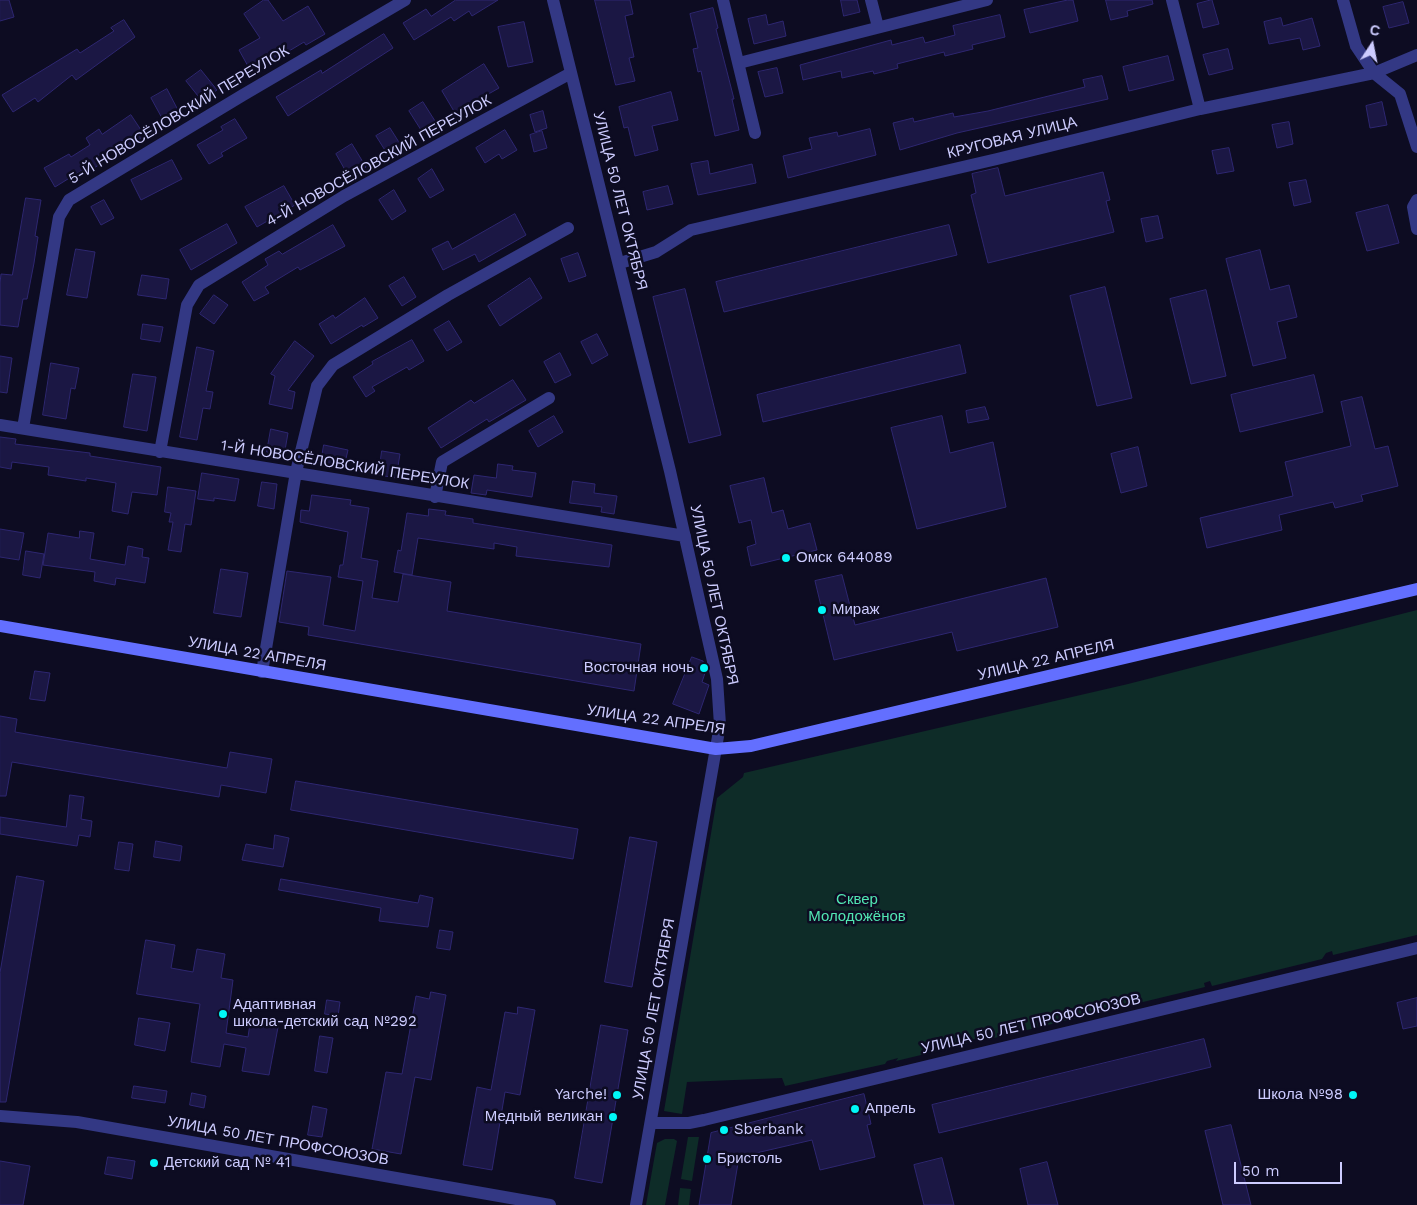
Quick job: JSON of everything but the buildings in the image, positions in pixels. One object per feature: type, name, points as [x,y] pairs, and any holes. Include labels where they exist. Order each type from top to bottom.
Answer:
[{"type":"main road","name":"УЛИЦА 22 АПРЕЛЯ","points":[[0,626],[716,748],[751,746],[1417,589]]},
{"type":"street","name":"5-Й НОВОСЁЛОВСКИЙ ПЕРЕУЛОК","points":[[23,428],[59,216],[69,200],[405,0]]},
{"type":"street","name":"УЛИЦА 50 ЛЕТ ОКТЯБРЯ","points":[[553,0],[620,264],[717,679],[720,725],[636,1205]]},
{"type":"street","points":[[723,0],[755,133]]},
{"type":"street","points":[[871,0],[878,27]]},
{"type":"street","points":[[739,63],[987,0]]},
{"type":"street","points":[[1172,0],[1200,109]]},
{"type":"street","points":[[1344,0],[1356,46],[1374,73],[1400,94],[1417,147]]},
{"type":"street","name":"КРУГОВАЯ УЛИЦА","points":[[620,264],[656,252],[691,230],[997,159],[1200,109],[1374,73],[1417,55]]},
{"type":"street","name":"4-Й НОВОСЁЛОВСКИЙ ПЕРЕУЛОК","points":[[160,452],[187,304],[199,285],[344,196],[571,73]]},
{"type":"street","points":[[1417,200],[1413,207],[1417,229]]},
{"type":"street","points":[[262,672],[296,472],[317,386],[333,366],[448,295],[568,228]]},
{"type":"street","points":[[436,497],[442,462],[549,398]]},
{"type":"street","name":"1-Й НОВОСЁЛОВСКИЙ ПЕРЕУЛОК","points":[[0,425],[685,536]]},
{"type":"street","name":"УЛИЦА 50 ЛЕТ ПРОФСОЮЗОВ","points":[[651,1123],[689,1123],[704,1120],[1417,948]]},
{"type":"street","name":"УЛИЦА 50 ЛЕТ ПРОФСОЮЗОВ","points":[[0,1116],[77,1122],[550,1205]]},
{"type":"green space","name":"Сквер Молодожёнов","points":[[1417,610],[1417,935],[1333,955],[1332,951],[1326,953],[1322,959],[1212,986],[1210,981],[1204,983],[1205,987],[990,1039],[989,1036],[980,1038],[978,1041],[975,1039],[965,1041],[967,1044],[896,1061],[898,1058],[887,1061],[885,1064],[785,1086],[782,1078],[687,1082],[682,1114],[664,1111],[717,798],[743,777],[744,773],[1128,684]]},
{"type":"green space","points":[[688,1137],[699,1137],[692,1181],[681,1179]]},
{"type":"green space","points":[[665,1139],[677,1141],[665,1205],[646,1205],[657,1143]]},
{"type":"green space","points":[[680,1188],[691,1189],[689,1205],[678,1205]]},
{"type":"place","name":"Омск 644089","points":[[786,558]]},
{"type":"place","name":"Мираж","points":[[822,610]]},
{"type":"place","name":"Восточная ночь","points":[[704,668]]},
{"type":"place","name":"Адаптивная школа-детский сад №292","points":[[223,1014]]},
{"type":"place","name":"Yarche!","points":[[617,1095]]},
{"type":"place","name":"Школа №98","points":[[1353,1095]]},
{"type":"place","name":"Апрель","points":[[855,1109]]},
{"type":"place","name":"Медный великан","points":[[613,1117]]},
{"type":"place","name":"Sberbank","points":[[724,1130]]},
{"type":"place","name":"Бристоль","points":[[707,1159]]},
{"type":"place","name":"Детский сад № 41","points":[[154,1163]]}]
